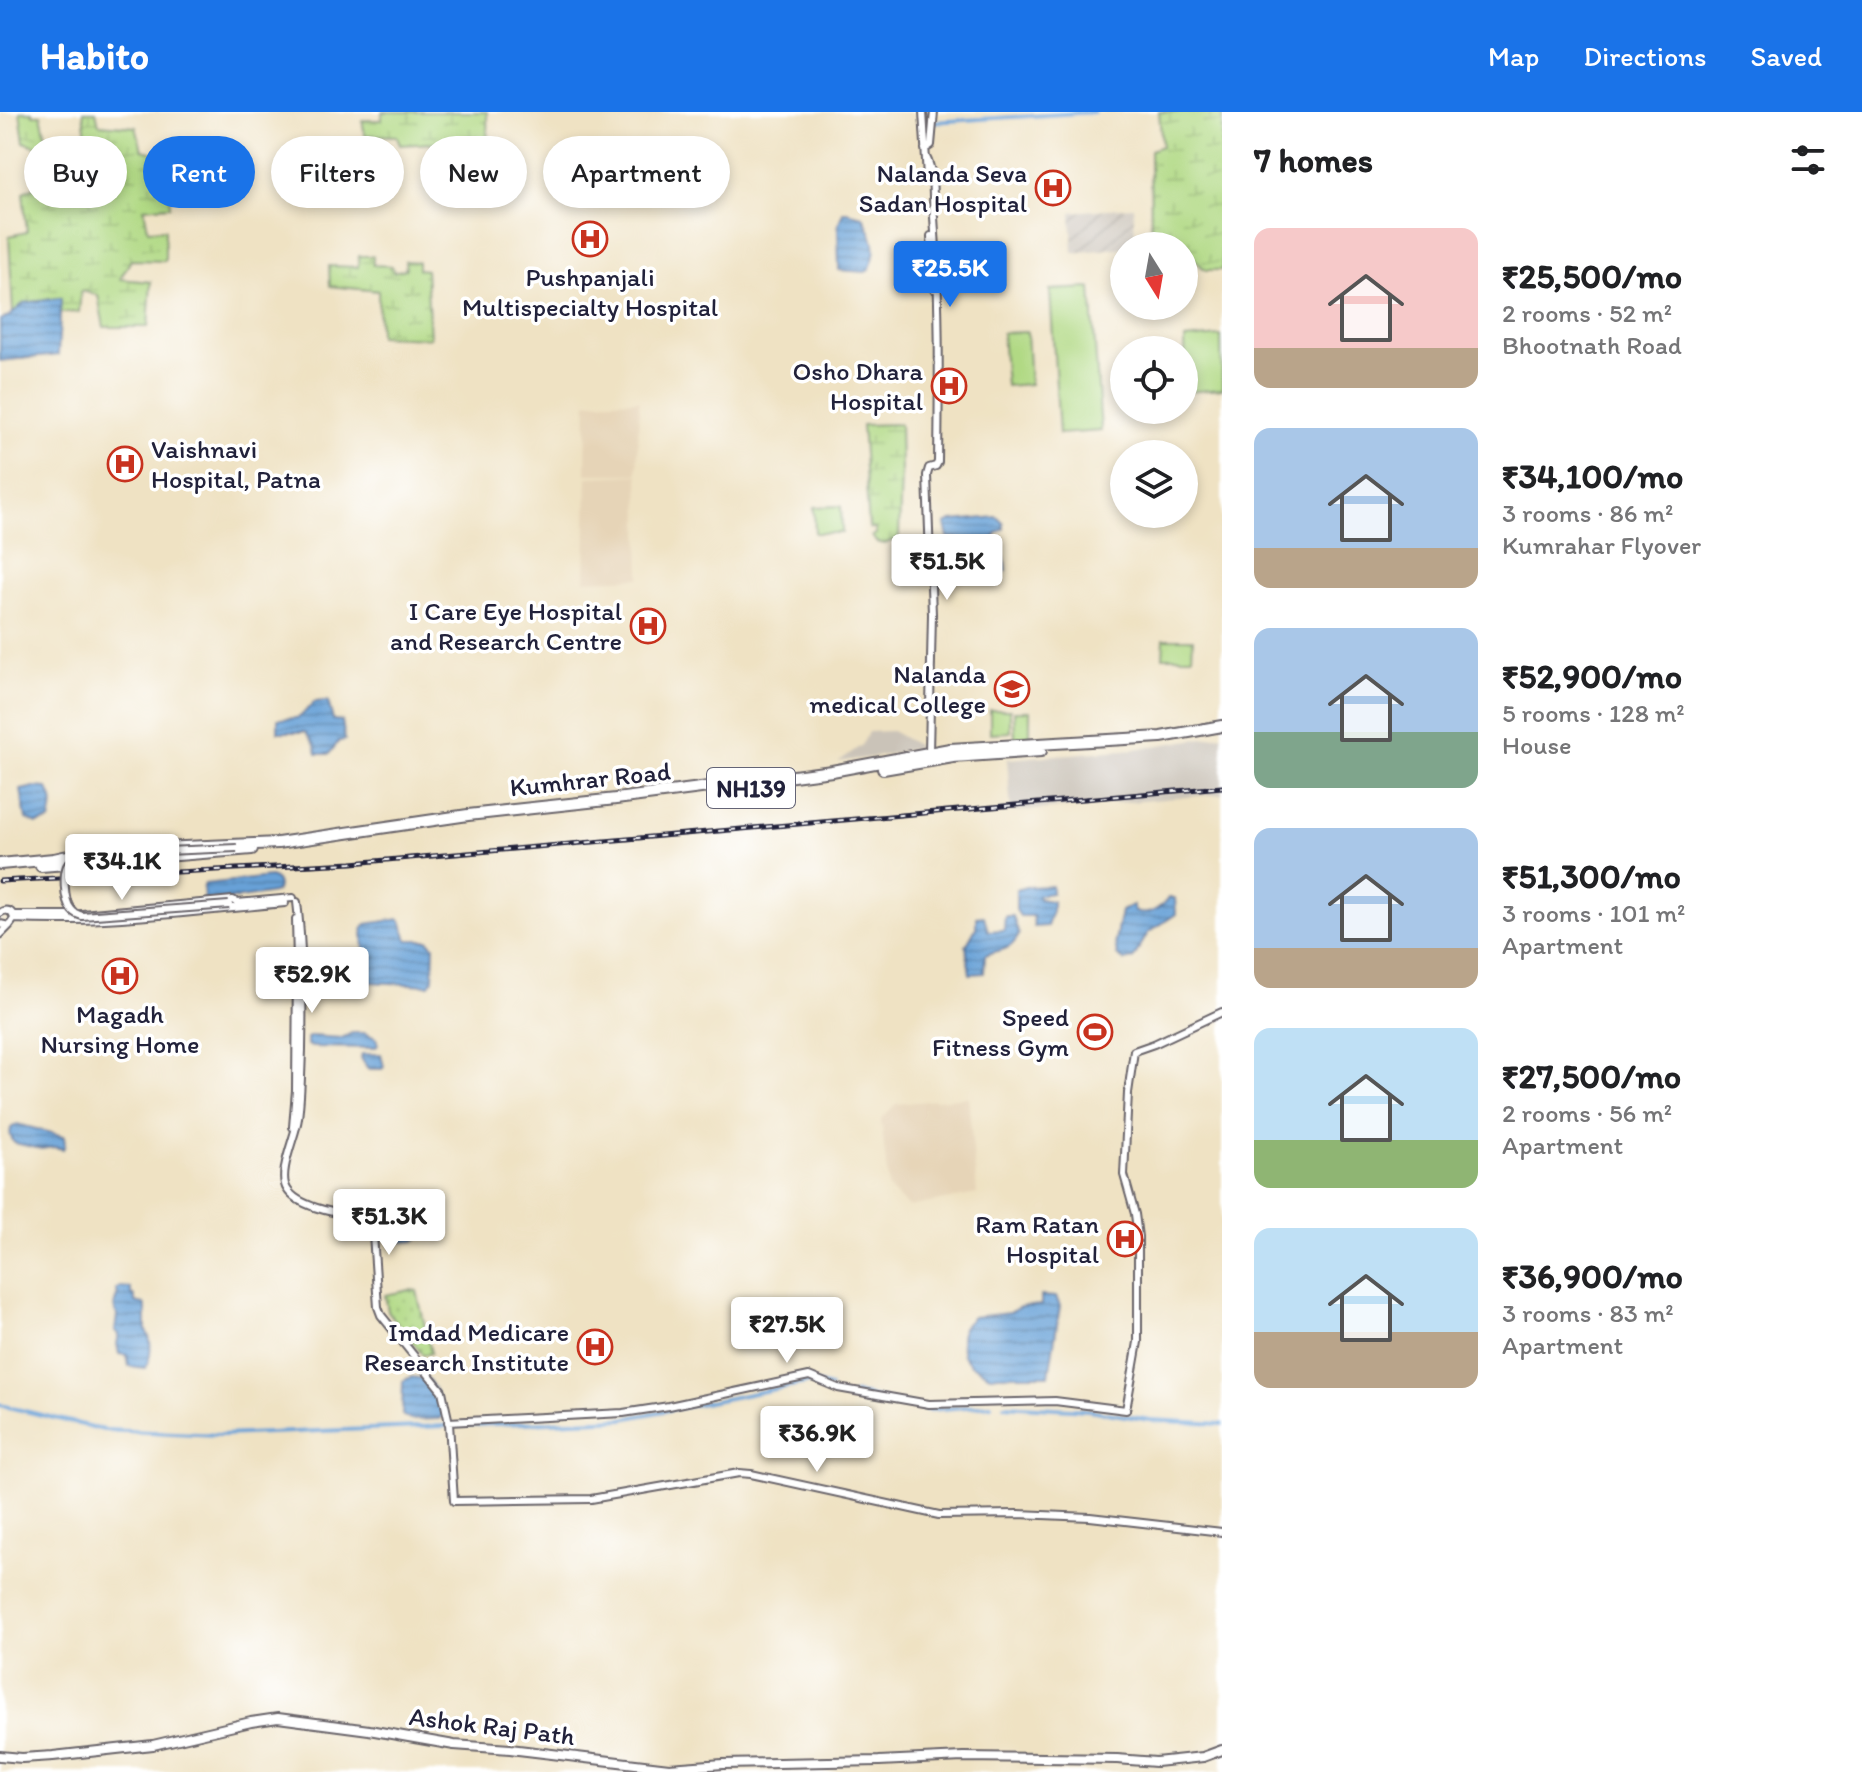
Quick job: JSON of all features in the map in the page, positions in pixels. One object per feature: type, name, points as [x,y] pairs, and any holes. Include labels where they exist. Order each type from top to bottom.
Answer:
[{"type":"highway","name":"Kumhrar Road","points":[[764,783],[833,778],[953,757],[1185,737],[1222,729]]},
{"type":"highway","name":"Kumhrar Road","points":[[0,867],[60,862],[91,851],[244,847],[357,838],[423,825],[764,783],[950,749],[1185,737]]},
{"type":"main road","name":"Ashok Raj Path","points":[[0,1756],[53,1756],[153,1745],[278,1718],[454,1745],[669,1768],[963,1757],[1156,1762],[1203,1757],[1222,1750]]},
{"type":"street","points":[[923,112],[939,295],[938,465],[927,471],[926,485],[932,614],[929,752]]},
{"type":"street","points":[[926,153],[931,145],[934,116]]},
{"type":"street","points":[[244,847],[80,857],[70,862],[65,870],[66,897],[74,912],[82,916],[295,901],[296,1090],[294,1131],[284,1172],[285,1187],[296,1199],[309,1206],[372,1220],[381,1315],[442,1391],[449,1425],[454,1501],[591,1499],[739,1473],[939,1515],[1090,1517],[1222,1532]]},
{"type":"street","points":[[0,924],[12,920],[233,900],[234,905]]},
{"type":"street","points":[[0,913],[8,910],[12,920]]},
{"type":"street","points":[[0,935],[12,920]]},
{"type":"street","points":[[449,1425],[623,1413],[809,1376],[838,1388],[929,1404],[1055,1401],[1126,1410],[1138,1342],[1138,1237],[1124,1175],[1128,1093],[1134,1051],[1222,1012]]},
{"type":"shaded area","points":[[1133,207],[1135,232],[1110,232],[1110,249],[1073,253],[1071,212]]},
{"type":"shaded area","points":[[639,400],[637,474],[586,474],[587,402]]},
{"type":"shaded area","points":[[638,475],[640,578],[585,580],[587,477]]},
{"type":"shaded area","points":[[892,731],[920,747],[838,762],[862,745],[868,732]]},
{"type":"shaded area","points":[[1222,735],[1222,794],[1011,812],[1007,759],[1135,749]]},
{"type":"shaded area","points":[[968,1097],[977,1194],[908,1207],[889,1189],[881,1119],[896,1104]]},
{"type":"green space","points":[[20,112],[41,115],[46,136],[24,136],[24,142]]},
{"type":"green space","points":[[83,112],[96,112],[99,124],[136,127],[143,150],[143,208],[148,230],[165,229],[165,261],[131,260],[120,279],[151,282],[148,327],[104,327],[98,295],[81,291],[79,312],[60,313],[60,298],[24,303],[13,313],[9,236],[27,232],[25,208],[127,208],[127,136],[86,136]]},
{"type":"green space","points":[[382,112],[487,112],[488,136],[420,136],[420,144],[404,145],[404,136],[365,135],[362,120],[382,120]]},
{"type":"green space","points":[[1159,112],[1222,112],[1222,270],[1206,270],[1198,263],[1198,232],[1151,232],[1150,150],[1162,146]]},
{"type":"green space","points":[[359,256],[373,256],[373,265],[392,266],[393,272],[406,269],[405,261],[418,262],[418,269],[426,270],[430,338],[379,336],[378,291],[330,286],[329,266],[358,267]]},
{"type":"green space","points":[[1091,288],[1101,431],[1059,434],[1050,290]]},
{"type":"green space","points":[[1027,332],[1030,384],[1006,386],[1002,333]]},
{"type":"green space","points":[[1221,336],[1222,389],[1198,391],[1198,338]]},
{"type":"green space","points":[[900,424],[899,538],[885,544],[876,542],[872,536],[876,534],[875,529],[869,528],[862,425]]},
{"type":"green space","points":[[841,506],[842,533],[815,533],[814,507]]},
{"type":"green space","points":[[1164,639],[1193,639],[1192,657],[1163,657]]},
{"type":"green space","points":[[990,710],[1010,710],[1010,732],[990,733]]},
{"type":"green space","points":[[1014,711],[1030,711],[1030,739],[1015,740]]},
{"type":"green space","points":[[417,1291],[431,1353],[423,1355],[388,1311],[385,1295]]},
{"type":"water","points":[[843,212],[863,216],[872,237],[874,255],[869,270],[865,272],[839,270],[838,225]]},
{"type":"water","points":[[61,298],[58,355],[0,361],[0,320],[24,303]]},
{"type":"water","points":[[997,517],[1004,524],[1004,529],[993,539],[996,556],[1004,557],[1006,570],[997,578],[963,580],[955,568],[957,538],[948,538],[945,524]]},
{"type":"water","points":[[328,701],[333,720],[342,721],[345,740],[339,741],[329,754],[317,754],[315,745],[305,732],[278,732],[278,719],[297,718],[314,702]]},
{"type":"water","points":[[47,788],[50,792],[53,804],[50,821],[37,824],[26,819],[21,790]]},
{"type":"water","points":[[270,877],[278,885],[273,893],[209,903],[204,899],[205,884]]},
{"type":"water","points":[[1052,886],[1052,893],[1038,895],[1039,899],[1052,901],[1047,926],[1034,927],[1033,916],[1020,916],[1016,910],[1016,890]]},
{"type":"water","points":[[1169,898],[1175,898],[1176,914],[1148,933],[1133,959],[1124,961],[1117,955],[1115,941],[1121,911],[1133,905],[1135,912],[1150,912]]},
{"type":"water","points":[[984,916],[988,931],[1004,930],[1005,916],[1013,916],[1019,935],[1008,947],[985,955],[984,973],[970,974],[966,946],[976,928],[976,917]]},
{"type":"water","points":[[400,919],[408,940],[428,940],[434,946],[433,979],[429,985],[370,982],[365,977],[363,928],[366,924]]},
{"type":"water","points":[[352,1033],[364,1033],[376,1038],[378,1045],[375,1048],[307,1045],[307,1038],[311,1036],[342,1038]]},
{"type":"water","points":[[362,1054],[381,1054],[384,1067],[368,1069],[361,1058]]},
{"type":"water","points":[[17,1124],[64,1136],[65,1145],[63,1149],[41,1149],[14,1143],[11,1128]]},
{"type":"water","points":[[385,1221],[419,1225],[419,1238],[396,1242],[380,1231]]},
{"type":"water","points":[[120,1287],[131,1288],[135,1302],[146,1307],[150,1350],[145,1368],[129,1366],[127,1355],[119,1354],[114,1307],[118,1294],[116,1290]]},
{"type":"water","points":[[1041,1296],[1056,1297],[1060,1306],[1049,1375],[990,1375],[971,1365],[963,1356],[963,1327],[973,1317],[1041,1305]]},
{"type":"water","points":[[411,1377],[428,1379],[431,1383],[441,1406],[443,1416],[439,1419],[410,1420],[402,1415],[403,1381]]},
{"type":"waterway","points":[[929,112],[929,122],[1094,112]]},
{"type":"waterway","points":[[0,1405],[104,1430],[220,1435],[623,1419],[810,1382],[830,1387]]},
{"type":"waterway","points":[[854,1393],[928,1410],[991,1405]]},
{"type":"waterway","points":[[1004,1405],[1222,1424]]},
{"type":"railway","points":[[0,881],[352,863],[1222,787]]},
{"type":"place","name":"Nalanda Seva Sadan Hospital","points":[[1053,188]]},
{"type":"place","name":"Pushpanjali Multispecialty Hospital","points":[[590,239]]},
{"type":"place","name":"Osho Dhara Hospital","points":[[949,386]]},
{"type":"place","name":"Vaishnavi Hospital, Patna","points":[[125,464]]},
{"type":"place","name":"I Care Eye Hospital and Research Centre","points":[[648,626]]},
{"type":"place","name":"Nalanda medical College","points":[[1012,689]]},
{"type":"place","name":"Magadh Nursing Home","points":[[120,976]]},
{"type":"place","name":"Speed Fitness Gym","points":[[1095,1032]]},
{"type":"place","name":"Ram Ratan Hospital","points":[[1125,1239]]},
{"type":"place","name":"Imdad Medicare Research Institute","points":[[595,1347]]}]
